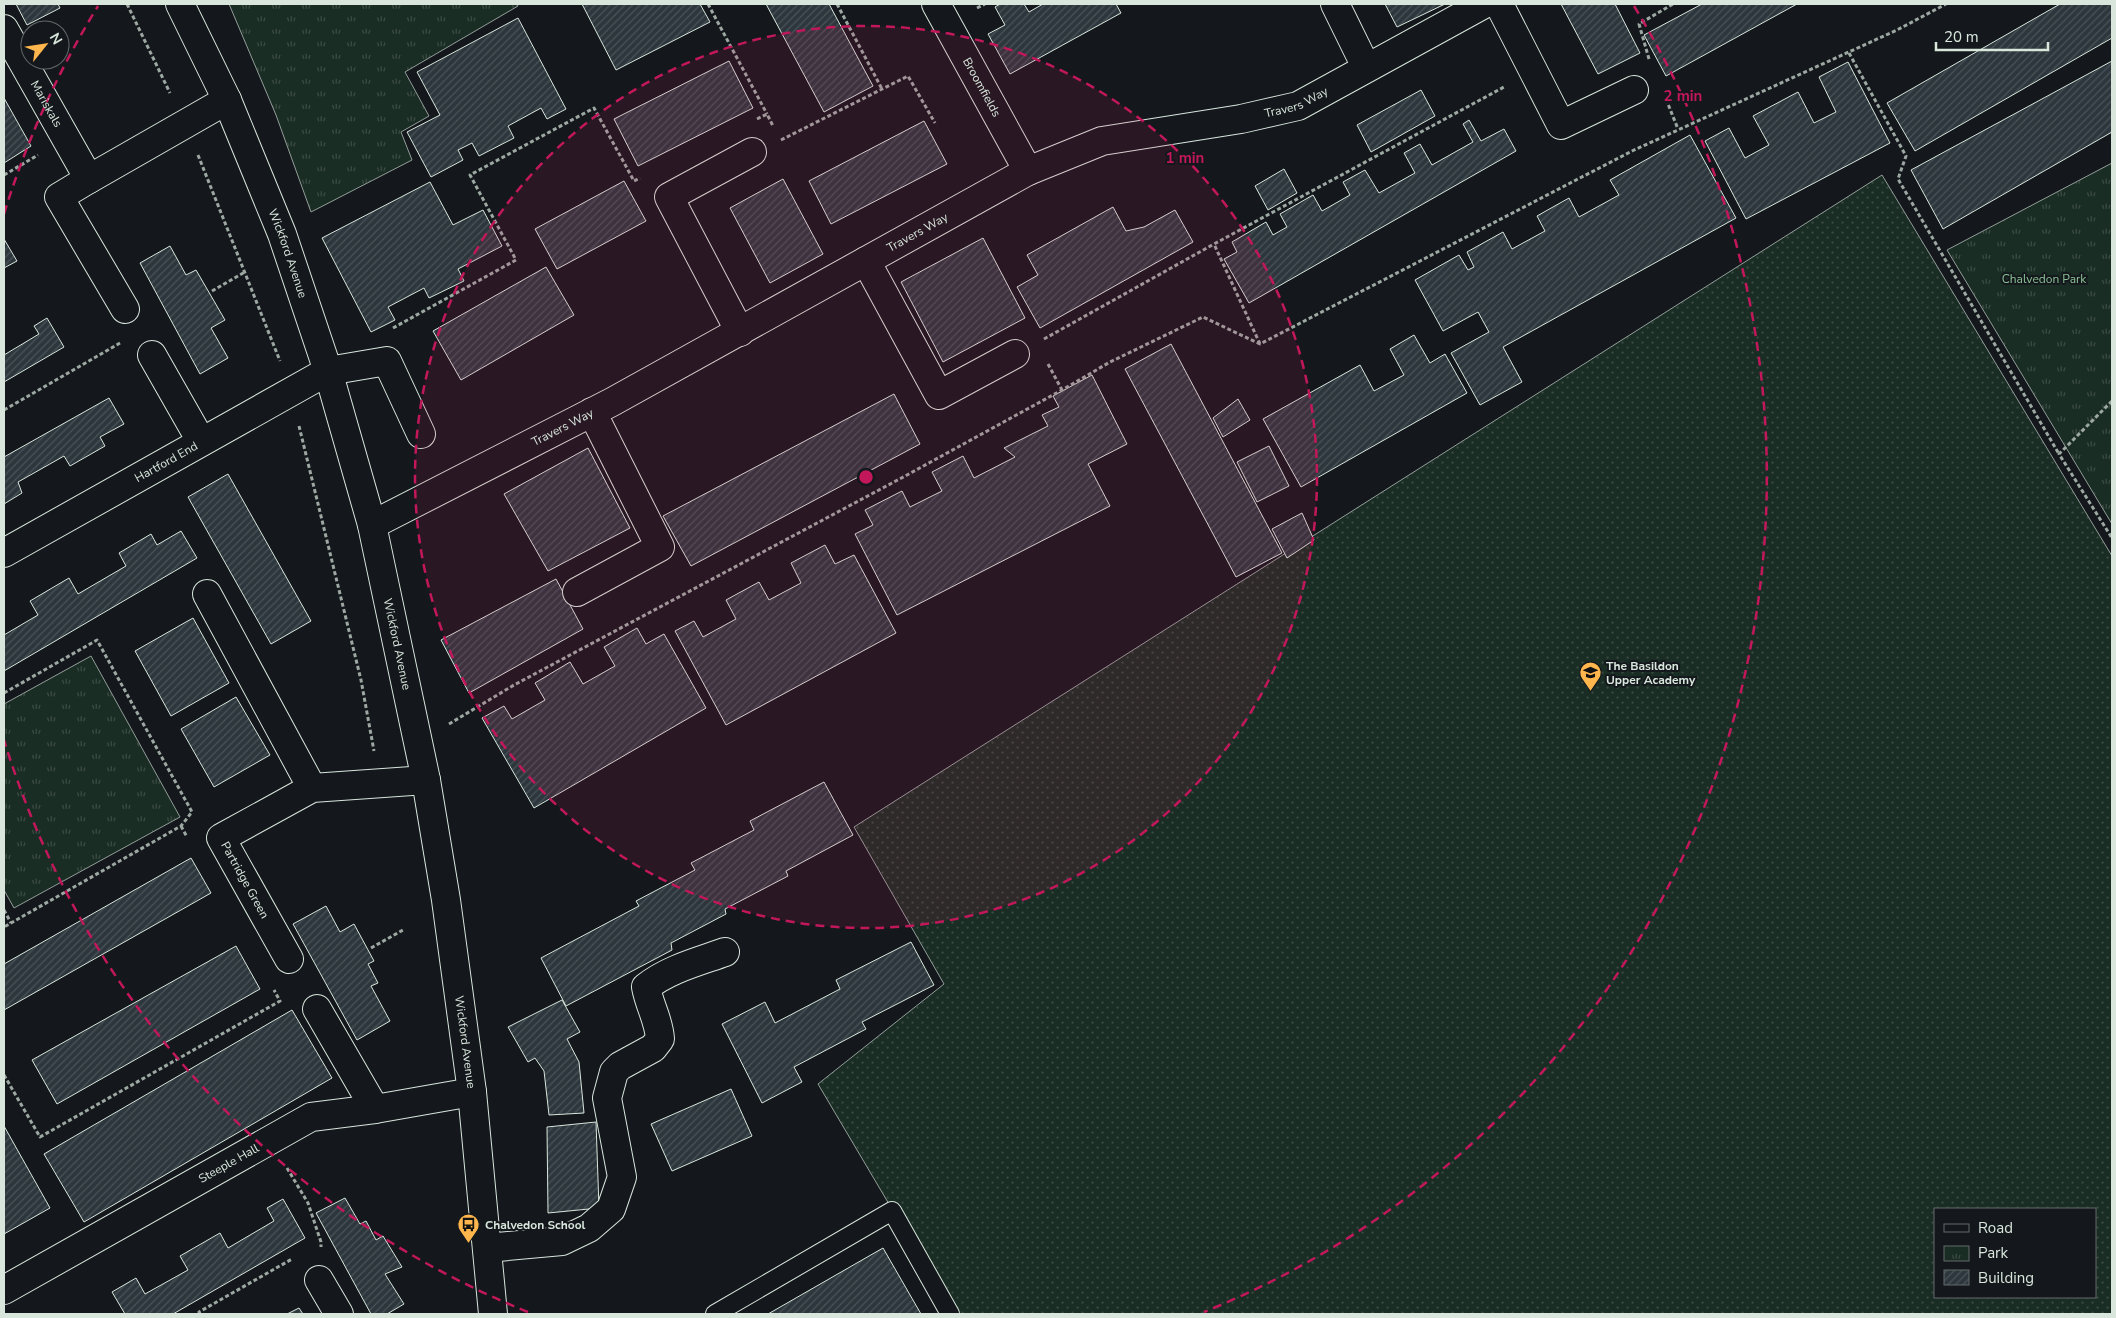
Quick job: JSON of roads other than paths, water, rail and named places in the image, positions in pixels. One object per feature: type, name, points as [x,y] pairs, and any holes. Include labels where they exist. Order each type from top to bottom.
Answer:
[{"type":"street","name":"Wickford Avenue","points":[[180,4],[227,100],[282,234],[328,371],[372,525],[419,743],[446,900],[472,1092],[493,1314]]},
{"type":"street","name":"Broomfields","points":[[936,4],[1028,171]]},
{"type":"street","points":[[1335,4],[1366,66]]},
{"type":"street","name":"Travers Way","points":[[372,525],[592,412],[740,332],[1028,171],[1102,140],[1241,119],[1298,106],[1366,66],[1484,4]]},
{"type":"street","points":[[1499,4],[1561,125],[1634,90]]},
{"type":"street","name":"Mariskals","points":[[4,29],[89,179]]},
{"type":"street","points":[[125,309],[59,197],[227,100]]},
{"type":"street","points":[[740,332],[668,197],[752,152]]},
{"type":"street","points":[[866,261],[939,395],[1026,349]]},
{"type":"street","points":[[152,355],[201,440]]},
{"type":"street","name":"Hartford End","points":[[4,553],[201,440],[328,371],[387,361],[421,434]]},
{"type":"street","points":[[577,592],[660,547],[592,412]]},
{"type":"street","points":[[207,594],[312,788]]},
{"type":"street","name":"Partridge Green","points":[[289,959],[221,838],[312,788],[426,780]]},
{"type":"street","points":[[487,1248],[562,1241],[589,1228],[610,1209],[622,1177],[607,1098],[614,1072],[620,1066],[653,1048],[660,1039],[659,1026],[648,998],[646,987],[657,978],[675,969],[725,952]]},
{"type":"street","points":[[317,1009],[375,1109]]},
{"type":"street","name":"Steeple Hall","points":[[4,1290],[311,1117],[375,1109],[472,1092]]},
{"type":"street","points":[[319,1280],[339,1314]]},
{"type":"lane","points":[[715,1314],[892,1211],[950,1314]]},
{"type":"place","name":"The Basildon Upper Academy","points":[[1590,692]]},
{"type":"place","name":"Chalvedon School","points":[[469,1244]]},
{"type":"park label","name":"Chalvedon Park","points":[[2044,279]]}]
